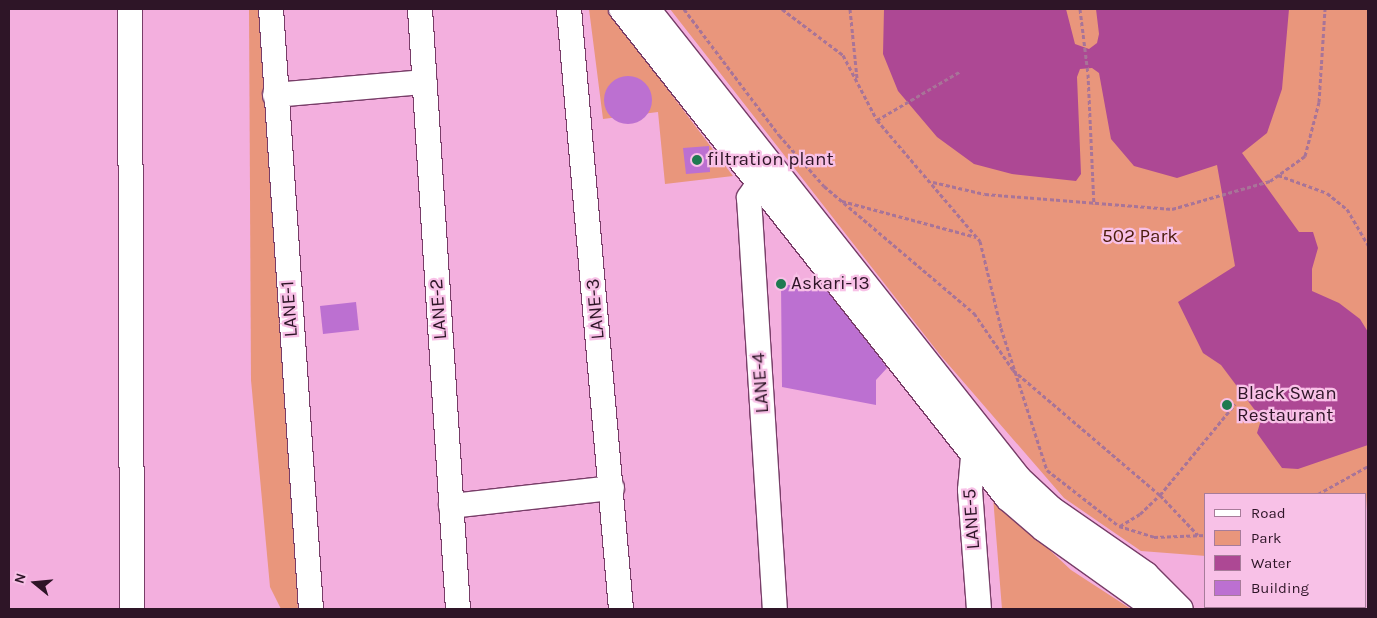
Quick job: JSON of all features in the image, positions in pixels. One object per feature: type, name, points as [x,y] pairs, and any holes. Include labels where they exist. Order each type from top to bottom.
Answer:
[{"type":"street","points":[[130,9],[132,609]]},
{"type":"street","name":"LANE-1","points":[[271,9],[275,95],[312,609]]},
{"type":"street","name":"LANE-2","points":[[420,9],[458,609]]},
{"type":"street","name":"LANE-3","points":[[569,9],[612,488],[620,609]]},
{"type":"street","points":[[621,9],[1008,499],[1043,530],[1150,606]]},
{"type":"street","points":[[648,9],[979,430],[1019,478],[1051,508],[1146,574],[1181,609]]},
{"type":"street","points":[[275,95],[424,82]]},
{"type":"street","name":"LANE-4","points":[[773,166],[757,182],[749,198],[775,609]]},
{"type":"street","name":"LANE-5","points":[[979,430],[971,454],[970,490],[979,609]]},
{"type":"street","points":[[451,506],[612,488]]},
{"type":"street","points":[[1146,574],[1150,606]]},
{"type":"path","points":[[684,9],[779,134],[841,201],[974,314],[1014,370],[1160,495],[1198,535]]},
{"type":"path","points":[[782,9],[843,55],[878,120],[977,237],[1014,370],[1047,470],[1120,526],[1154,537],[1204,535]]},
{"type":"path","points":[[850,9],[857,81]]},
{"type":"path","points":[[1080,9],[1088,74],[1094,204]]},
{"type":"path","points":[[932,182],[985,194],[1172,209],[1208,202],[1270,181],[1305,156],[1319,102],[1325,9]]},
{"type":"path","points":[[878,120],[961,71]]},
{"type":"path","points":[[1278,175],[1327,193],[1347,209],[1368,245]]},
{"type":"path","points":[[841,201],[977,237]]},
{"type":"path","points":[[1120,526],[1140,514],[1160,495],[1235,404]]},
{"type":"path","points":[[1320,493],[1368,466]]},
{"type":"green space","points":[[249,9],[266,9],[298,609],[281,609],[270,587],[251,380]]},
{"type":"green space","points":[[589,9],[607,9],[733,176],[665,184],[658,112],[603,119]]},
{"type":"green space","name":"502 Park","points":[[670,9],[1368,9],[1368,528],[1367,493],[1204,493],[1204,556],[1141,551],[1064,498],[941,356]]},
{"type":"green space","points":[[993,497],[1071,570],[1131,609],[1002,609]]},
{"type":"water","points":[[884,9],[1066,9],[1075,44],[1089,49],[1097,43],[1099,34],[1096,9],[1289,9],[1282,89],[1267,133],[1242,153],[1299,232],[1313,232],[1318,248],[1312,269],[1312,291],[1339,303],[1360,319],[1368,332],[1368,445],[1298,469],[1282,468],[1257,433],[1261,420],[1254,409],[1221,365],[1203,353],[1178,302],[1235,266],[1217,165],[1177,178],[1134,166],[1111,139],[1099,73],[1092,68],[1080,69],[1077,77],[1081,174],[1076,181],[1012,174],[974,164],[937,137],[898,91],[883,54]]},
{"type":"building","points":[[623,76],[633,76],[645,83],[652,95],[652,105],[645,117],[633,124],[623,124],[615,120],[608,113],[604,105],[604,95],[608,87],[615,80]]},
{"type":"building","name":"filtration plant","points":[[709,146],[710,172],[686,174],[683,148]]},
{"type":"building","points":[[823,281],[887,368],[876,380],[876,405],[782,387],[781,284],[813,288]]},
{"type":"building","points":[[356,302],[359,330],[323,334],[320,306]]},
{"type":"place","name":"filtration plant","points":[[697,160]]},
{"type":"place","name":"Askari-13","points":[[781,284]]},
{"type":"place","name":"Black Swan Restaurant","points":[[1227,405]]}]
